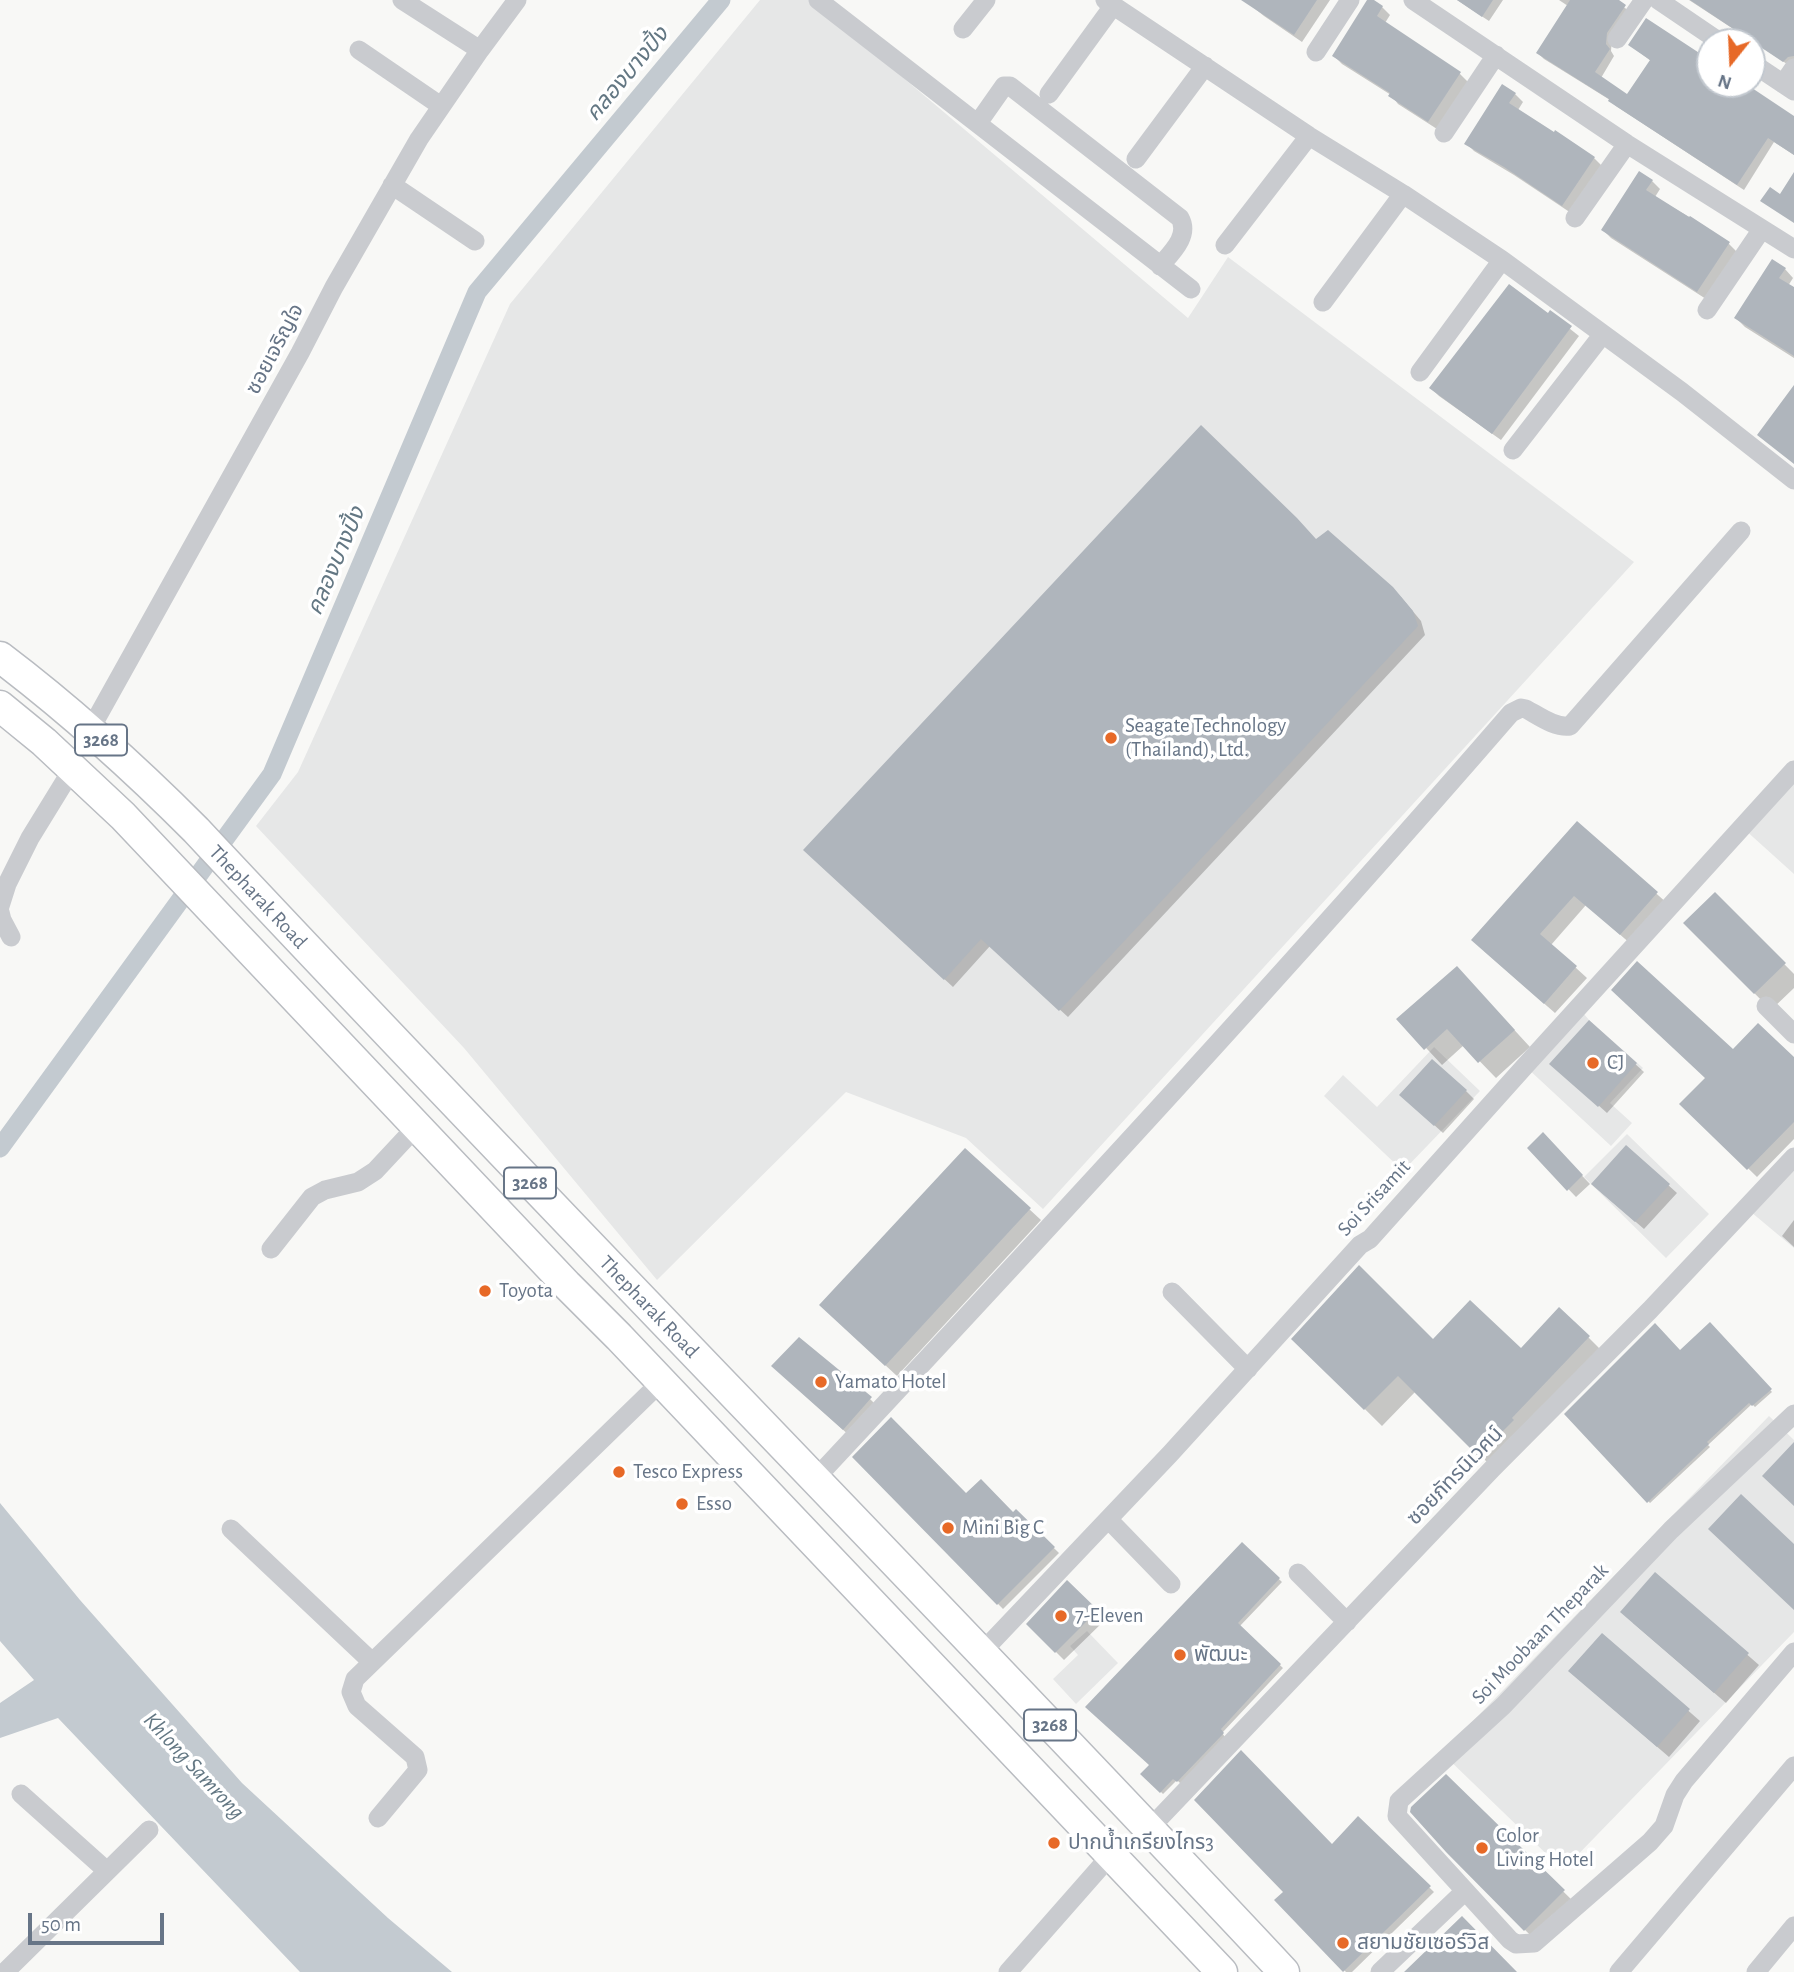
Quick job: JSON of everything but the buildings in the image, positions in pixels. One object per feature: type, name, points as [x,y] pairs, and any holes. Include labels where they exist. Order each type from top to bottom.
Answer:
[{"type":"main road","name":"Thepharak Road","points":[[0,657],[134,769],[195,830],[645,1304],[1150,1828],[1284,1972]]},
{"type":"main road","name":"Thepharak Road","points":[[0,706],[73,768],[168,862],[558,1276],[1222,1972]]},
{"type":"main road","points":[[619,1337],[645,1304]]},
{"type":"street","points":[[402,0],[480,50]]},
{"type":"street","name":"ซอยเจริญใจ","points":[[90,730],[334,287],[419,139],[517,0]]},
{"type":"street","points":[[818,0],[1191,289]]},
{"type":"street","points":[[963,29],[986,0]]},
{"type":"street","points":[[1316,52],[1350,0]]},
{"type":"street","points":[[1413,0],[1627,144],[1794,249]]},
{"type":"street","points":[[1617,39],[1644,0]]},
{"type":"street","points":[[1658,0],[1699,28]]},
{"type":"street","points":[[1049,94],[1109,3],[1502,260],[1794,480]]},
{"type":"street","points":[[359,50],[441,106]]},
{"type":"street","points":[[1444,133],[1496,55]]},
{"type":"street","points":[[1136,159],[1205,66]]},
{"type":"street","points":[[1766,70],[1790,81]]},
{"type":"street","points":[[978,123],[1004,86],[1010,86],[1180,218],[1184,225],[1182,236],[1160,266]]},
{"type":"street","points":[[1225,245],[1309,136]]},
{"type":"street","points":[[1575,218],[1627,144]]},
{"type":"street","points":[[392,186],[475,241]]},
{"type":"street","points":[[1323,302],[1403,194]]},
{"type":"street","points":[[1707,310],[1762,229]]},
{"type":"street","points":[[1420,372],[1502,260]]},
{"type":"street","points":[[1513,450],[1603,334]]},
{"type":"street","points":[[815,1479],[1158,1110],[1376,868],[1511,713],[1521,708],[1526,709],[1555,724],[1570,726],[1741,531]]},
{"type":"street","points":[[0,906],[7,884],[30,838],[73,768]]},
{"type":"street","name":"Soi Srisamit","points":[[981,1653],[1109,1520],[1360,1245],[1370,1239],[1794,770]]},
{"type":"street","points":[[0,912],[11,937]]},
{"type":"street","points":[[1766,1006],[1794,1034]]},
{"type":"street","points":[[271,1249],[312,1197],[325,1190],[358,1182],[375,1171],[417,1126]]},
{"type":"street","name":"ซอยภัทรนิเวศน์","points":[[1150,1828],[1794,1157]]},
{"type":"street","points":[[1172,1292],[1248,1369]]},
{"type":"street","points":[[378,1818],[418,1770],[415,1757],[357,1706],[351,1692],[355,1679],[661,1382]]},
{"type":"street","name":"Soi Moobaan Theparak","points":[[1794,1415],[1671,1530],[1503,1706],[1399,1801],[1397,1816],[1510,1940],[1516,1944],[1534,1944],[1650,1842],[1664,1826],[1675,1795],[1684,1781],[1794,1652]]},
{"type":"street","points":[[1109,1520],[1171,1584]]},
{"type":"street","points":[[231,1529],[372,1662]]},
{"type":"street","points":[[1298,1573],[1347,1622]]},
{"type":"street","points":[[1619,1972],[1794,1766]]},
{"type":"street","points":[[22,1794],[107,1871]]},
{"type":"street","points":[[5,1965],[149,1830]]},
{"type":"street","points":[[1008,1972],[1111,1855]]},
{"type":"street","points":[[1380,1972],[1464,1892]]},
{"type":"street","points":[[1756,1972],[1794,1926]]},
{"type":"shaded area","points":[[760,0],[811,0],[1188,318],[1228,257],[1634,562],[1043,1209],[966,1138],[846,1092],[657,1280],[464,1048],[256,826],[298,772],[510,304]]},
{"type":"shaded area","points":[[1794,771],[1794,874],[1743,828]]},
{"type":"shaded area","points":[[1579,1008],[1643,1068],[1610,1103],[1632,1123],[1611,1146],[1525,1066]]},
{"type":"shaded area","points":[[1434,1047],[1480,1091],[1403,1171],[1324,1096],[1343,1075],[1377,1107]]},
{"type":"shaded area","points":[[1627,1134],[1709,1214],[1666,1258],[1584,1177]]},
{"type":"shaded area","points":[[1794,1159],[1794,1248],[1751,1212]]},
{"type":"shaded area","points":[[1769,1416],[1794,1440],[1794,1632],[1563,1870],[1442,1753]]},
{"type":"shaded area","points":[[1087,1631],[1118,1663],[1076,1704],[1053,1679],[1078,1655],[1070,1646]]},
{"type":"water","name":"Khlong Samrong","points":[[0,1503],[80,1600],[242,1783],[388,1918],[452,1972],[300,1972],[58,1718],[0,1738],[0,1703],[34,1680],[0,1641]]},
{"type":"waterway","name":"คลองบางปิ้ง","points":[[0,1148],[272,774],[477,292],[721,0]]},
{"type":"place","name":"Seagate Technology (Thailand), Ltd.","points":[[1111,738]]},
{"type":"place","name":"CJ","points":[[1593,1063]]},
{"type":"place","name":"Toyota","points":[[485,1291]]},
{"type":"place","name":"Yamato Hotel","points":[[821,1382]]},
{"type":"place","name":"Tesco Express","points":[[619,1472]]},
{"type":"place","name":"Esso","points":[[682,1504]]},
{"type":"place","name":"Mini Big C","points":[[948,1528]]},
{"type":"place","name":"7-Eleven","points":[[1061,1616]]},
{"type":"place","name":"พัฒนะ","points":[[1180,1655]]},
{"type":"place","name":"ปากน้ำเกรียงไกร3","points":[[1054,1843]]},
{"type":"place","name":"Color Living Hotel","points":[[1482,1848]]},
{"type":"place","name":"สยามชัยเซอร์วิส","points":[[1343,1943]]}]
